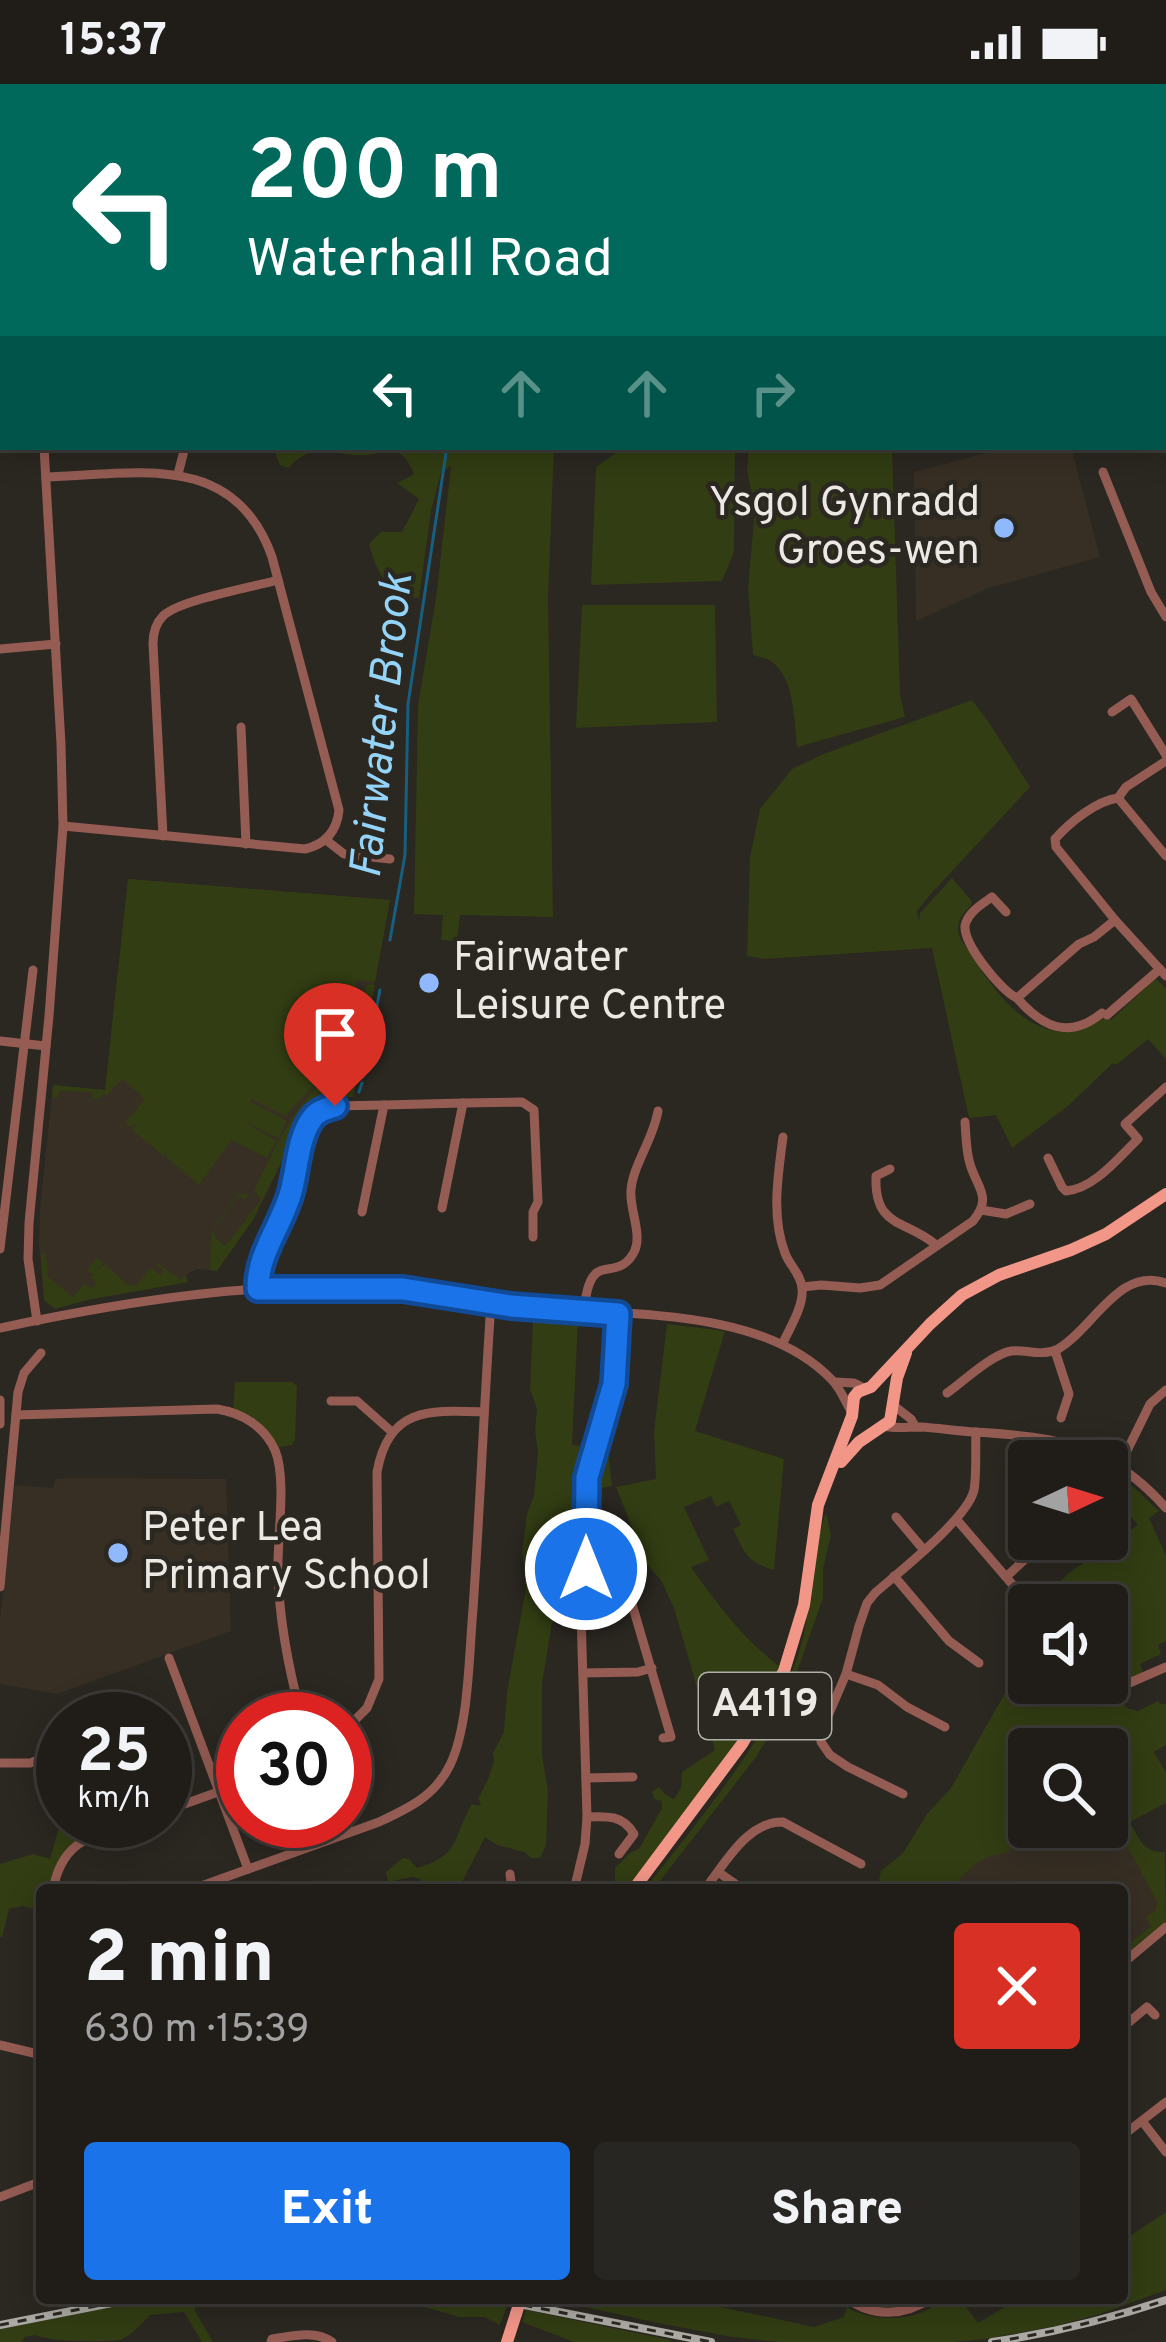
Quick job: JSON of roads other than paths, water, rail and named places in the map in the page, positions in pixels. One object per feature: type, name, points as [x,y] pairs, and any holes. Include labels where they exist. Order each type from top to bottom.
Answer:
[{"type":"main road","name":"A4119","points":[[637,1884],[742,1744],[784,1671],[804,1605],[814,1517],[854,1397],[962,1295],[998,1275],[1094,1240],[1166,1194]]},
{"type":"main road","name":"A4119","points":[[823,1489],[848,1451],[892,1415],[906,1352]]},
{"type":"main road","points":[[867,1387],[884,1390],[892,1402]]},
{"type":"main road","points":[[852,1413],[863,1427],[880,1428]]},
{"type":"main road","points":[[507,2342],[519,2304]]},
{"type":"street","points":[[37,1321],[29,1241],[62,826],[44,450]]},
{"type":"street","points":[[178,474],[184,450]]},
{"type":"street","points":[[1103,472],[1151,592],[1166,617]]},
{"type":"street","points":[[46,477],[178,474],[210,484],[240,505],[262,534],[278,580],[338,804],[337,823],[326,840],[299,850],[62,826]]},
{"type":"street","points":[[163,836],[156,627],[165,614],[183,606],[278,580]]},
{"type":"street","points":[[0,649],[56,644]]},
{"type":"street","points":[[1006,912],[992,897],[970,914],[966,934],[984,964],[1041,1021],[1062,1028],[1084,1025],[1163,973],[1059,854],[1055,839],[1107,800],[1118,798],[1166,758],[1132,700],[1112,712]]},
{"type":"street","points":[[241,727],[246,844]]},
{"type":"street","points":[[1118,798],[1166,856]]},
{"type":"street","points":[[326,840],[344,854],[390,860]]},
{"type":"street","points":[[1015,998],[1115,920]]},
{"type":"street","points":[[0,1249],[33,970]]},
{"type":"street","points":[[0,1041],[46,1046]]},
{"type":"street","points":[[1048,1158],[1062,1187],[1078,1190],[1138,1139],[1125,1124],[1166,1087]]},
{"type":"street","points":[[258,1289],[260,1265],[290,1196],[305,1132],[320,1111],[335,1106],[522,1102],[534,1109],[538,1202],[533,1238]]},
{"type":"street","points":[[442,1208],[463,1103]]},
{"type":"street","points":[[362,1212],[384,1105]]},
{"type":"street","points":[[584,1311],[587,1285],[594,1274],[630,1260],[636,1248],[632,1181],[650,1143],[658,1111]]},
{"type":"street","points":[[802,1287],[880,1285],[973,1221],[981,1210],[981,1187],[968,1173],[965,1122]]},
{"type":"street","points":[[783,1137],[779,1230],[786,1257],[802,1287],[801,1302],[783,1343]]},
{"type":"street","points":[[890,1169],[872,1174],[878,1200],[892,1222],[922,1233],[936,1245]]},
{"type":"street","points":[[981,1210],[1006,1214],[1030,1204]]},
{"type":"street","points":[[947,1393],[995,1356],[1019,1350],[1033,1354],[1055,1351],[1127,1286],[1148,1279],[1166,1283]]},
{"type":"street","points":[[0,1328],[155,1299],[258,1289],[403,1289],[538,1309],[712,1323],[783,1343],[800,1353],[835,1382],[852,1413]]},
{"type":"street","points":[[372,1823],[429,1795],[452,1761],[461,1726],[470,1655],[491,1303]]},
{"type":"street","points":[[575,1884],[587,1816],[581,1615],[587,1477],[614,1384],[618,1314]]},
{"type":"street","points":[[1055,1351],[1070,1394],[1061,1418]]},
{"type":"street","points":[[0,1587],[6,1461],[20,1381],[41,1353]]},
{"type":"street","points":[[835,1382],[867,1387]]},
{"type":"street","points":[[1128,1449],[1150,1404],[1166,1390]]},
{"type":"street","points":[[0,1400],[0,1422]]},
{"type":"street","points":[[331,1400],[357,1401],[392,1432]]},
{"type":"street","points":[[892,1402],[915,1426]]},
{"type":"street","points":[[16,1415],[217,1409],[247,1418],[268,1437],[279,1468],[280,1599],[296,1692]]},
{"type":"street","points":[[372,1697],[380,1679],[380,1454],[392,1432],[412,1417],[425,1412],[484,1412]]},
{"type":"street","points":[[880,1428],[915,1426],[1056,1440]]},
{"type":"street","points":[[903,1794],[830,1755],[821,1742],[822,1730],[846,1674],[867,1604],[968,1505],[974,1488],[976,1432]]},
{"type":"street","points":[[1128,1472],[1166,1508]]},
{"type":"street","points":[[957,1520],[1012,1584]]},
{"type":"street","points":[[903,1521],[922,1549]]},
{"type":"street","points":[[1006,1577],[1024,1560]]},
{"type":"street","points":[[894,1576],[971,1662]]},
{"type":"street","points":[[631,1612],[671,1737],[663,1738]]},
{"type":"street","points":[[169,1658],[216,1787]]},
{"type":"street","points":[[1128,1683],[1166,1667]]},
{"type":"street","points":[[583,1673],[652,1668]]},
{"type":"street","points":[[846,1674],[878,1685],[945,1727]]},
{"type":"street","points":[[0,1763],[36,1761]]},
{"type":"street","points":[[586,1778],[625,1781]]},
{"type":"street","points":[[587,1816],[618,1817],[633,1830],[619,1855]]},
{"type":"street","points":[[709,1884],[751,1832],[772,1821],[783,1822],[861,1864]]},
{"type":"street","points":[[55,1884],[61,1862],[73,1848]]},
{"type":"street","points":[[240,1848],[248,1869]]},
{"type":"street","points":[[207,1884],[306,1848]]},
{"type":"street","points":[[718,1872],[735,1884]]},
{"type":"street","points":[[510,1874],[511,1884]]},
{"type":"street","points":[[1128,1959],[1166,1927]]},
{"type":"street","points":[[1128,2023],[1148,2007],[1155,2015]]},
{"type":"street","points":[[0,2045],[36,2053]]},
{"type":"street","points":[[1128,2132],[1166,2102]]},
{"type":"street","points":[[1142,2121],[1166,2152]]},
{"type":"street","points":[[0,2197],[36,2182]]},
{"type":"street","points":[[856,2304],[878,2313],[922,2304]]},
{"type":"street","points":[[268,2338],[319,2335],[332,2342]]},
{"type":"waterway","name":"Fairwater Brook","points":[[390,940],[405,855],[408,704],[447,450]]},
{"type":"waterway","name":"Fairwater Brook","points":[[363,1077],[380,990]]},
{"type":"waterway","name":"Fairwater Brook","points":[[359,1092],[362,1083]]},
{"type":"railway","points":[[992,2342],[1080,2325],[1166,2300]]},
{"type":"railway","points":[[0,2325],[107,2304]]},
{"type":"railway","points":[[518,2304],[711,2342]]},
{"type":"place","name":"Ysgol Gynradd Groes-wen","points":[[1004,528]]},
{"type":"place","name":"Fairwater Leisure Centre","points":[[429,983]]},
{"type":"place","name":"Peter Lea Primary School","points":[[118,1553]]}]
